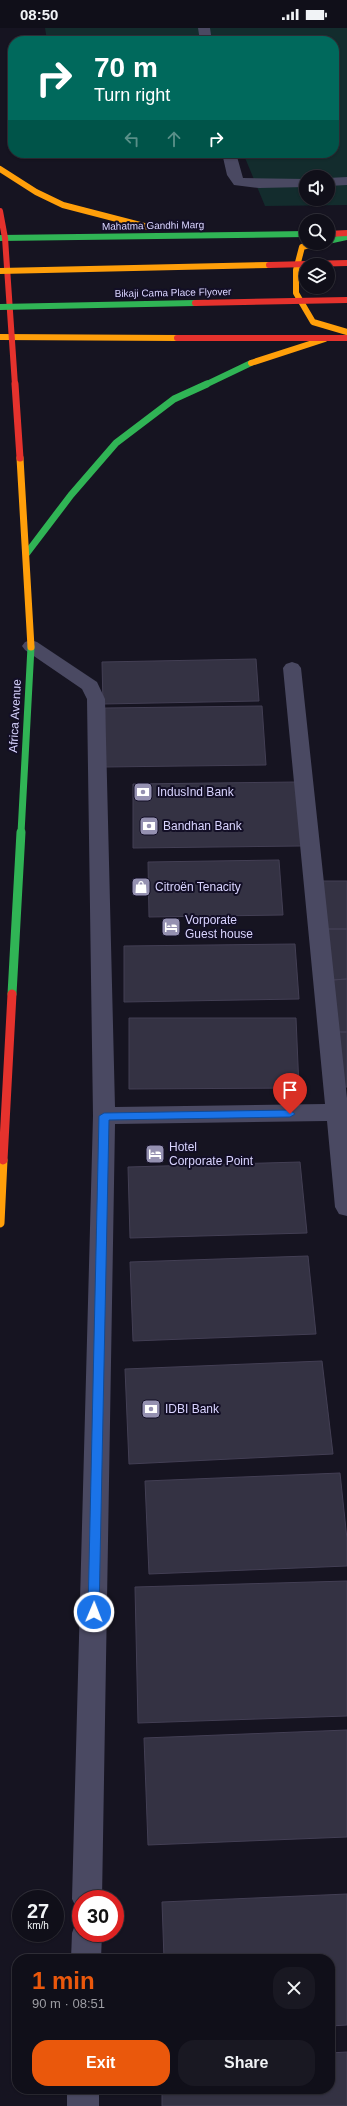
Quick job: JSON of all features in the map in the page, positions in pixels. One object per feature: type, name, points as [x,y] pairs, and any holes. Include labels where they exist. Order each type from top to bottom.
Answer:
[{"type":"main road","points":[[0,169],[36,192],[63,205],[117,220],[183,235]]},
{"type":"main road","name":"Africa Avenue","points":[[0,211],[27,553],[31,646],[0,1223]]},
{"type":"main road","name":"Mahatma Gandhi Marg","points":[[3,238],[299,234]]},
{"type":"main road","points":[[335,234],[347,234]]},
{"type":"main road","points":[[335,240],[347,237]]},
{"type":"main road","points":[[301,250],[296,270],[296,293],[313,322],[347,332]]},
{"type":"main road","points":[[0,271],[347,263]]},
{"type":"main road","name":"Bikaji Cama Place Flyover","points":[[0,307],[347,300]]},
{"type":"main road","points":[[0,337],[347,338]]},
{"type":"main road","points":[[27,553],[71,495],[116,443],[174,399],[245,364],[324,339]]},
{"type":"street","points":[[231,158],[234,175],[239,182],[259,184],[299,182]]},
{"type":"street","points":[[335,182],[347,181]]},
{"type":"street","points":[[31,646],[90,686],[96,699],[104,1116],[88,1890]]},
{"type":"street","points":[[292,668],[342,1113],[347,1207]]},
{"type":"street","points":[[104,1116],[342,1113]]},
{"type":"street","points":[[86,1954],[87,1942]]},
{"type":"street","points":[[83,2106],[84,2094]]},
{"type":"green space","points":[[45,28],[347,28],[347,205],[335,205],[335,170],[299,170],[299,206],[265,206],[245,158],[339,158],[339,36],[46,36]]},
{"type":"building","points":[[256,659],[259,701],[103,704],[102,662]]},
{"type":"building","points":[[262,706],[266,765],[104,767],[105,708]]},
{"type":"building","points":[[296,782],[301,846],[133,848],[133,784]]},
{"type":"building","points":[[279,860],[283,915],[149,917],[148,862]]},
{"type":"building","points":[[322,881],[347,881],[347,929],[327,929]]},
{"type":"building","points":[[327,929],[347,929],[347,979],[332,980]]},
{"type":"building","points":[[295,944],[299,999],[124,1002],[124,946]]},
{"type":"building","points":[[347,979],[347,1032],[338,1032],[332,980]]},
{"type":"building","points":[[129,1018],[296,1018],[299,1088],[129,1089]]},
{"type":"building","points":[[338,1032],[347,1032],[347,1087],[344,1087]]},
{"type":"building","points":[[300,1162],[307,1233],[130,1238],[128,1167]]},
{"type":"building","points":[[308,1256],[316,1334],[133,1341],[130,1262]]},
{"type":"building","points":[[322,1361],[333,1454],[129,1464],[125,1369]]},
{"type":"building","points":[[340,1473],[347,1539],[347,1566],[149,1574],[145,1481]]},
{"type":"building","points":[[347,1581],[347,1716],[138,1723],[135,1587]]},
{"type":"building","points":[[347,1730],[347,1837],[148,1845],[144,1738]]},
{"type":"building","points":[[347,1894],[347,2025],[335,2026],[335,1954],[164,1954],[162,1902]]},
{"type":"building","points":[[347,2052],[347,2106],[162,2106],[162,2094],[335,2094],[335,2053]]},
{"type":"traffic: fast","points":[[0,238],[299,234]]},
{"type":"traffic: fast","points":[[335,240],[347,237]]},
{"type":"traffic: fast","points":[[0,307],[195,303]]},
{"type":"traffic: fast","points":[[27,553],[71,495],[116,443],[174,399],[251,363]]},
{"type":"traffic: fast","points":[[12,994],[31,647]]},
{"type":"traffic: slow","points":[[0,169],[36,192],[63,205],[148,227]]},
{"type":"traffic: slow","points":[[301,250],[296,270],[296,293],[313,322],[347,332]]},
{"type":"traffic: slow","points":[[0,271],[269,265]]},
{"type":"traffic: slow","points":[[0,337],[177,338]]},
{"type":"traffic: slow","points":[[251,363],[325,339]]},
{"type":"traffic: slow","points":[[20,458],[31,647]]},
{"type":"traffic: slow","points":[[0,1223],[3,1160]]},
{"type":"traffic: jam","points":[[0,211],[5,238],[20,458]]},
{"type":"traffic: jam","points":[[335,234],[347,233]]},
{"type":"traffic: jam","points":[[269,265],[347,263]]},
{"type":"traffic: jam","points":[[195,303],[347,300]]},
{"type":"traffic: jam","points":[[177,338],[347,338]]},
{"type":"traffic: jam","points":[[3,1160],[12,994]]},
{"type":"place","name":"IndusInd Bank","points":[[143,792]]},
{"type":"place","name":"Bandhan Bank","points":[[149,826]]},
{"type":"place","name":"Citroën Tenacity","points":[[141,887]]},
{"type":"place","name":"Vorporate Guest house","points":[[171,927]]},
{"type":"place","name":"Hotel Corporate Point","points":[[155,1154]]},
{"type":"place","name":"IDBI Bank","points":[[151,1409]]},
{"type":"route","points":[[94,1612],[104,1116],[290,1114]]}]
